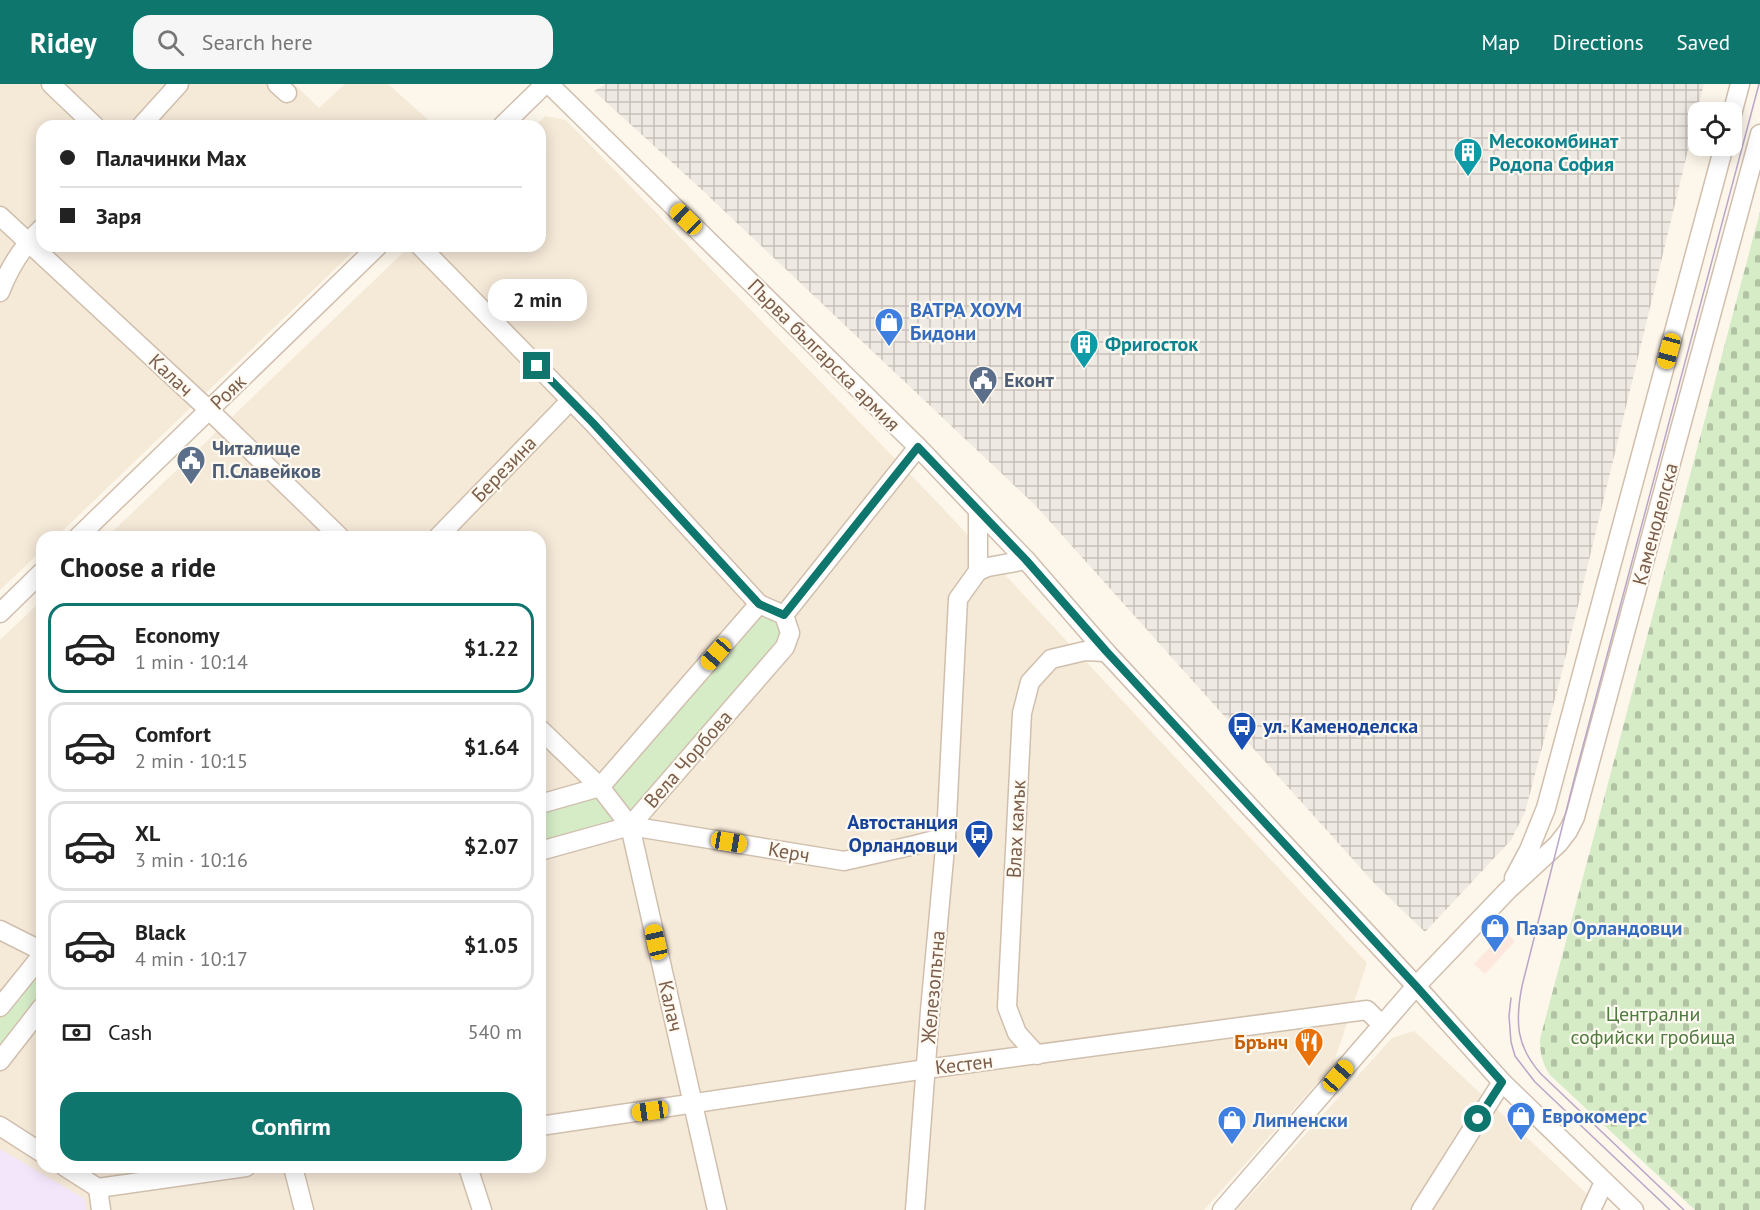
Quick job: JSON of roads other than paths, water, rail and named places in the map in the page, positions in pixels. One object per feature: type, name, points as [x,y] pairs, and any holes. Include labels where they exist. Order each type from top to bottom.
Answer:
[{"type":"street","points":[[51,84],[89,120]]},
{"type":"street","points":[[146,120],[179,84]]},
{"type":"street","points":[[508,120],[547,84]]},
{"type":"street","name":"Първа българска армия","points":[[547,84],[918,447],[1026,560],[1106,651],[1502,1082],[1634,1210]]},
{"type":"street","points":[[1735,102],[1740,84]]},
{"type":"street","name":"Каменоделска","points":[[1222,1210],[1416,986],[1508,890],[1558,844],[1575,817],[1760,134]]},
{"type":"street","name":"Каменоделска","points":[[1508,890],[1529,850],[1546,808],[1721,156]]},
{"type":"street","name":"Калач","points":[[0,216],[36,249]]},
{"type":"street","points":[[0,292],[28,242],[36,234]]},
{"type":"street","name":"Калач","points":[[39,252],[209,410],[334,531]]},
{"type":"street","name":"Рояк","points":[[84,531],[372,252]]},
{"type":"street","points":[[426,252],[571,400],[759,604],[784,615],[918,447]]},
{"type":"street","name":"Березина","points":[[444,531],[571,400]]},
{"type":"street","points":[[978,510],[978,571]]},
{"type":"street","points":[[946,837],[958,599],[978,571],[1026,560]]},
{"type":"street","points":[[0,613],[36,578]]},
{"type":"street","points":[[546,802],[600,787],[759,604]]},
{"type":"street","name":"Вела Чорбова","points":[[546,849],[630,826],[785,647],[790,633],[784,615]]},
{"type":"street","name":"Влах камък","points":[[1037,1055],[1017,1033],[1007,1007],[1022,713],[1030,682],[1051,659],[1085,651],[1106,651]]},
{"type":"street","name":"Калач","points":[[546,735],[600,787],[630,826],[717,1210]]},
{"type":"street","name":"Керч","points":[[630,826],[844,861],[946,837]]},
{"type":"street","name":"Железопътна","points":[[915,1210],[946,837]]},
{"type":"street","points":[[0,930],[36,950]]},
{"type":"street","points":[[0,1007],[36,961]]},
{"type":"street","name":"Кестен","points":[[546,1125],[926,1069],[1367,1010],[1382,1025]]},
{"type":"street","points":[[0,1061],[36,1015]]},
{"type":"street","points":[[1421,1210],[1502,1082]]},
{"type":"street","points":[[0,1126],[36,1149]]},
{"type":"street","points":[[74,1173],[98,1188],[204,1173]]},
{"type":"street","points":[[295,1173],[304,1210]]},
{"type":"street","points":[[470,1173],[482,1210]]},
{"type":"street","points":[[1591,1210],[1604,1182]]},
{"type":"street","points":[[98,1188],[100,1210]]},
{"type":"tram line","points":[[1684,1210],[1541,1074],[1526,1054],[1520,1033],[1518,1011],[1522,986],[1575,776],[1759,84]]},
{"type":"tram line","points":[[1511,998],[1509,1016],[1511,1042],[1515,1056],[1535,1082],[1670,1210]]},
{"type":"place","name":"Месокомбинат Родопа София","points":[[1468,178]]},
{"type":"place","name":"ВАТРА ХОУМ Бидони","points":[[889,348]]},
{"type":"place","name":"Фригосток","points":[[1084,370]]},
{"type":"place","name":"Еконт","points":[[983,406]]},
{"type":"place","name":"Читалище П.Славейков","points":[[191,486]]},
{"type":"place","name":"ул. Каменоделска","points":[[1242,752]]},
{"type":"place","name":"Автостанция Орландовци","points":[[979,860]]},
{"type":"place","name":"Пазар Орландовци","points":[[1495,954]]},
{"type":"place","name":"Брънч","points":[[1309,1068]]},
{"type":"place","name":"Еврокомерс","points":[[1521,1142]]},
{"type":"place","name":"Липненски","points":[[1232,1146]]},
{"type":"park label","name":"Централни софийски гробища","points":[[1653,1026]]}]
